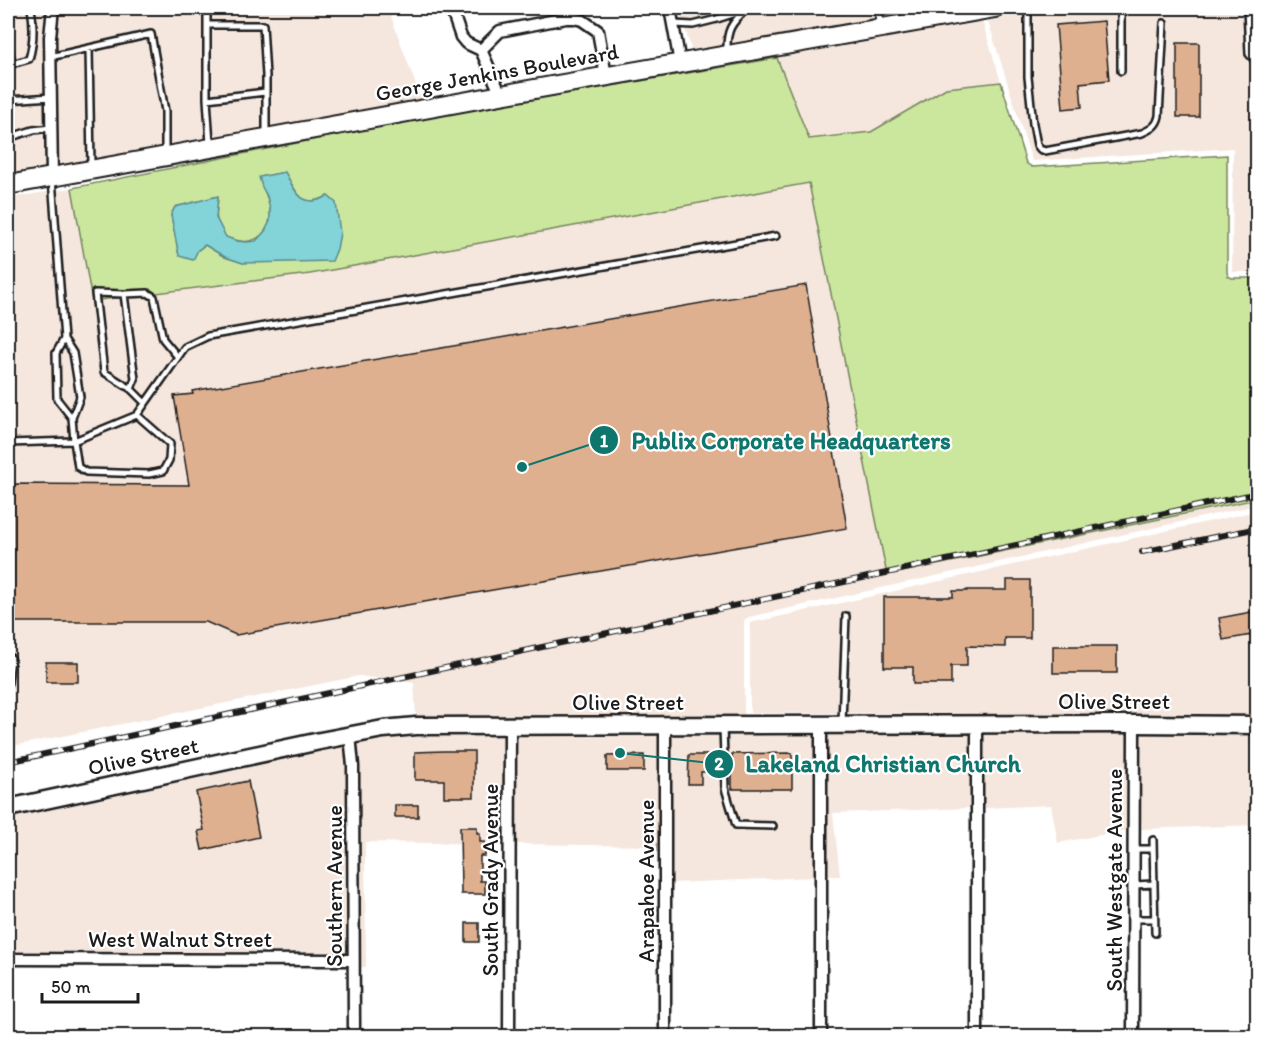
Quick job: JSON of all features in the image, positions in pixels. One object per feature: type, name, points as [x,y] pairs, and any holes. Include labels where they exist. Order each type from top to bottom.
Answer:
[{"type":"main road","name":"George Jenkins Boulevard","points":[[8,185],[884,27],[953,11],[995,8]]},
{"type":"main road","name":"Olive Street","points":[[8,808],[320,741],[383,729],[416,726],[1257,724]]},
{"type":"street","points":[[52,177],[50,37],[53,8]]},
{"type":"street","points":[[451,8],[461,37],[466,43],[481,50],[501,95]]},
{"type":"street","points":[[670,8],[680,63]]},
{"type":"street","points":[[481,50],[500,31],[574,18],[598,31],[606,76]]},
{"type":"street","name":"South Westgate Avenue","points":[[1134,723],[1134,1036]]},
{"type":"street","points":[[977,724],[977,1036]]},
{"type":"street","name":"South Grady Avenue","points":[[509,1036],[510,725]]},
{"type":"street","name":"Arapahoe Avenue","points":[[665,725],[665,1036]]},
{"type":"street","points":[[821,725],[821,1036]]},
{"type":"street","name":"Southern Avenue","points":[[350,735],[353,766],[354,1036]]},
{"type":"street","name":"West Walnut Street","points":[[8,958],[353,960]]},
{"type":"lane","points":[[8,42],[10,65],[29,59],[33,45],[31,8]]},
{"type":"lane","points":[[207,8],[207,99],[210,148]]},
{"type":"lane","points":[[826,8],[844,8]]},
{"type":"lane","points":[[873,8],[884,27]]},
{"type":"lane","points":[[1028,8],[1028,77],[1033,124],[1037,145],[1045,151],[1142,133],[1153,128],[1159,116],[1164,23]]},
{"type":"lane","points":[[1121,8],[1121,71]]},
{"type":"lane","points":[[1247,8],[1249,54],[1257,64]]},
{"type":"lane","points":[[673,24],[693,25],[746,9]]},
{"type":"lane","points":[[727,55],[729,31],[732,24],[746,9]]},
{"type":"lane","points":[[207,25],[263,25],[266,138]]},
{"type":"lane","points":[[50,57],[151,34],[165,111],[165,156]]},
{"type":"lane","points":[[89,48],[91,170]]},
{"type":"lane","points":[[207,99],[265,92]]},
{"type":"lane","points":[[8,100],[51,97]]},
{"type":"lane","points":[[8,138],[33,130],[51,128]]},
{"type":"lane","points":[[52,177],[64,339],[73,353],[80,397],[72,417],[78,467],[86,472],[149,474],[163,471],[169,460],[170,444],[137,414]]},
{"type":"lane","points":[[8,443],[74,441],[137,414],[185,347],[208,336],[776,236]]},
{"type":"lane","points":[[145,403],[131,389],[104,372],[94,293],[148,293],[154,297],[163,339],[178,357]]},
{"type":"lane","points":[[124,294],[135,379],[131,389]]},
{"type":"lane","points":[[64,339],[56,354],[57,399],[72,417]]},
{"type":"lane","points":[[842,725],[846,616]]},
{"type":"lane","points":[[8,683],[11,658]]},
{"type":"lane","points":[[723,725],[725,788],[736,825],[773,826]]},
{"type":"lane","points":[[1153,840],[1155,933]]},
{"type":"lane","points":[[1134,849],[1153,849]]},
{"type":"lane","points":[[1134,885],[1154,884]]},
{"type":"lane","points":[[1134,919],[1154,919]]},
{"type":"shaded area","points":[[8,8],[46,8],[43,37],[45,171],[8,178]]},
{"type":"shaded area","points":[[59,8],[388,8],[422,102],[58,168],[57,37]]},
{"type":"shaded area","points":[[679,8],[952,8],[692,53]]},
{"type":"shaded area","points":[[1046,8],[1257,8],[1257,272],[1232,272],[1233,148],[1032,161],[987,18]]},
{"type":"shaded area","points":[[981,17],[1001,82],[946,88],[871,132],[809,139],[777,58],[696,71],[696,68]]},
{"type":"shaded area","points":[[809,183],[887,575],[1257,499],[1257,505],[749,617],[744,623],[744,713],[746,717],[416,718],[414,683],[359,676],[8,747],[8,198],[72,188],[92,301],[310,274]]},
{"type":"shaded area","points":[[1257,511],[1257,715],[750,713],[750,623]]},
{"type":"shaded area","points":[[1127,731],[1127,830],[1058,843],[1051,805],[984,808],[984,732]]},
{"type":"shaded area","points":[[1141,731],[1257,732],[1257,825],[1140,829]]},
{"type":"shaded area","points":[[503,732],[503,844],[365,842],[366,967],[360,967],[360,766],[357,744],[417,733]]},
{"type":"shaded area","points":[[516,732],[659,732],[658,846],[516,844]]},
{"type":"shaded area","points":[[672,732],[815,732],[815,877],[672,883]]},
{"type":"shaded area","points":[[828,732],[971,732],[971,808],[833,813],[840,876],[828,876]]},
{"type":"shaded area","points":[[344,747],[347,766],[347,952],[8,951],[8,819]]},
{"type":"green space","points":[[777,58],[809,139],[871,132],[946,88],[1001,82],[1026,163],[1032,167],[1227,155],[1227,272],[1232,278],[1257,278],[1257,499],[887,575],[809,183],[310,274],[92,301],[72,188],[427,117]],"holes":[[[285,172],[297,193],[306,200],[319,200],[328,196],[243,263],[225,257],[205,245],[198,250],[179,255],[171,215],[175,207],[218,197],[216,217],[225,236],[241,241],[253,240],[263,234],[270,218],[269,202],[260,177]]]},
{"type":"water","points":[[285,172],[301,197],[312,201],[328,196],[336,203],[340,233],[332,261],[243,263],[225,257],[205,245],[198,250],[193,260],[179,256],[171,215],[175,207],[218,196],[216,218],[226,237],[237,241],[256,241],[270,221],[267,196],[259,177]]},
{"type":"building","points":[[1104,21],[1109,80],[1080,83],[1082,107],[1063,109],[1056,25]]},
{"type":"building","points":[[1177,43],[1199,43],[1199,117],[1177,117]]},
{"type":"building","points":[[806,285],[847,528],[236,635],[206,622],[8,622],[8,484],[189,485],[174,396],[193,394],[192,391]]},
{"type":"building","points":[[1007,580],[1030,580],[1030,638],[1005,638],[1005,647],[967,646],[967,666],[951,666],[951,684],[913,684],[913,667],[884,667],[884,597],[953,597],[953,591],[1007,590]]},
{"type":"building","points":[[1257,611],[1257,634],[1223,640],[1219,618]]},
{"type":"building","points":[[1053,646],[1117,646],[1117,673],[1053,673]]},
{"type":"building","points":[[46,662],[78,662],[78,682],[46,682]]},
{"type":"building","points":[[474,751],[474,797],[444,797],[444,780],[415,780],[415,752]]},
{"type":"building","points":[[792,753],[792,789],[732,789],[732,754]]},
{"type":"building","points":[[644,755],[644,771],[607,771],[607,756]]},
{"type":"building","points":[[689,755],[712,755],[712,772],[701,772],[701,784],[688,784]]},
{"type":"building","points":[[248,781],[259,837],[202,850],[198,831],[204,830],[196,792]]},
{"type":"building","points":[[395,805],[418,805],[418,817],[395,817]]},
{"type":"building","points":[[460,827],[477,827],[480,842],[485,842],[485,856],[480,856],[480,881],[485,881],[485,894],[461,894]]},
{"type":"building","points":[[466,923],[479,923],[479,942],[466,942]]},
{"type":"railway","points":[[8,762],[1258,493]]},
{"type":"railway","points":[[1142,552],[1258,528]]},
{"type":"place","name":"Publix Corporate Headquarters","points":[[522,467]]},
{"type":"place","name":"Lakeland Christian Church","points":[[620,753]]}]
